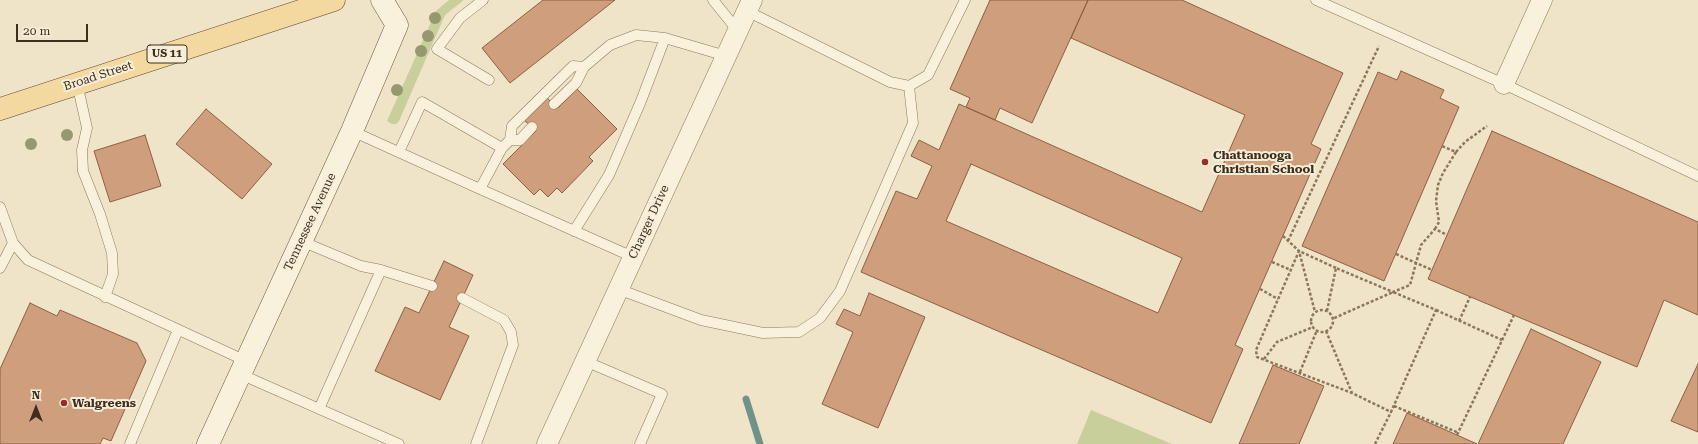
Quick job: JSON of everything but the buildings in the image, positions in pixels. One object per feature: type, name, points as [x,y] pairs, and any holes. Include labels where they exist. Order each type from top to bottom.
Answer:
[{"type":"main road","name":"Broad Street","points":[[0,108],[334,0]]},
{"type":"main road","name":"Tennessee Avenue","points":[[208,444],[352,130],[397,25],[382,0]]},
{"type":"street","points":[[1504,84],[1542,0]]},
{"type":"street","name":"Charger Drive","points":[[547,444],[749,5]]},
{"type":"lane","points":[[483,0],[460,18],[437,49],[489,80]]},
{"type":"lane","points":[[713,0],[738,31]]},
{"type":"lane","points":[[749,5],[890,82],[909,86],[928,74],[965,0]]},
{"type":"lane","points":[[1316,0],[1504,84],[1698,176]]},
{"type":"lane","points":[[554,104],[576,83],[584,67],[610,45],[636,35],[665,38],[726,56]]},
{"type":"lane","points":[[574,231],[609,175],[641,101],[665,38]]},
{"type":"lane","points":[[480,189],[506,144],[512,126],[573,66],[584,67]]},
{"type":"lane","points":[[77,83],[88,128],[82,150],[83,171],[100,214],[112,253],[113,274],[105,297]]},
{"type":"lane","points":[[618,290],[701,320],[763,333],[799,332],[820,318],[840,292],[913,123],[909,86]]},
{"type":"lane","points":[[399,152],[422,102],[506,144],[520,140],[532,127]]},
{"type":"lane","points":[[352,130],[633,257]]},
{"type":"lane","points":[[0,207],[13,243],[28,260],[178,330],[243,368],[319,409],[400,444]]},
{"type":"lane","points":[[301,241],[362,266],[381,270],[432,286]]},
{"type":"lane","points":[[0,268],[13,243]]},
{"type":"lane","points":[[319,409],[381,270]]},
{"type":"lane","points":[[462,298],[504,320],[511,332],[514,345],[476,444]]},
{"type":"lane","points":[[130,444],[178,330]]},
{"type":"lane","points":[[585,361],[662,394],[640,444]]},
{"type":"path","points":[[1288,241],[1378,46]]},
{"type":"path","points":[[1332,319],[1410,285],[1421,245],[1435,230],[1439,222],[1436,201],[1438,185],[1443,174],[1456,152],[1465,142],[1487,126]]},
{"type":"path","points":[[1442,146],[1456,152]]},
{"type":"path","points":[[1435,230],[1447,235]]},
{"type":"path","points":[[1283,236],[1299,251],[1502,340]]},
{"type":"path","points":[[1299,251],[1256,350],[1257,357],[1300,372],[1352,393],[1391,412]]},
{"type":"path","points":[[1299,251],[1315,312],[1311,320],[1313,327],[1317,330],[1326,331],[1332,326],[1332,319],[1327,311],[1336,268]]},
{"type":"path","points":[[1396,254],[1432,270]]},
{"type":"path","points":[[1272,262],[1291,270]]},
{"type":"path","points":[[1260,289],[1278,299]]},
{"type":"path","points":[[1459,321],[1470,297]]},
{"type":"path","points":[[1315,312],[1320,310],[1327,311]]},
{"type":"path","points":[[1375,444],[1394,406],[1436,310]]},
{"type":"path","points":[[1394,406],[1458,434],[1514,315]]},
{"type":"path","points":[[1264,359],[1277,342],[1313,327]]},
{"type":"path","points":[[1300,372],[1317,330]]},
{"type":"path","points":[[1326,331],[1352,393]]},
{"type":"green space","points":[[449,0],[464,0],[445,15],[399,121],[396,124],[392,124],[387,121],[436,11]]},
{"type":"green space","points":[[1091,410],[1172,444],[1077,444]]},
{"type":"waterway","points":[[746,399],[760,444]]},
{"type":"place","name":"Chattanooga Christian School","points":[[1205,162]]},
{"type":"place","name":"Walgreens","points":[[64,403]]}]
